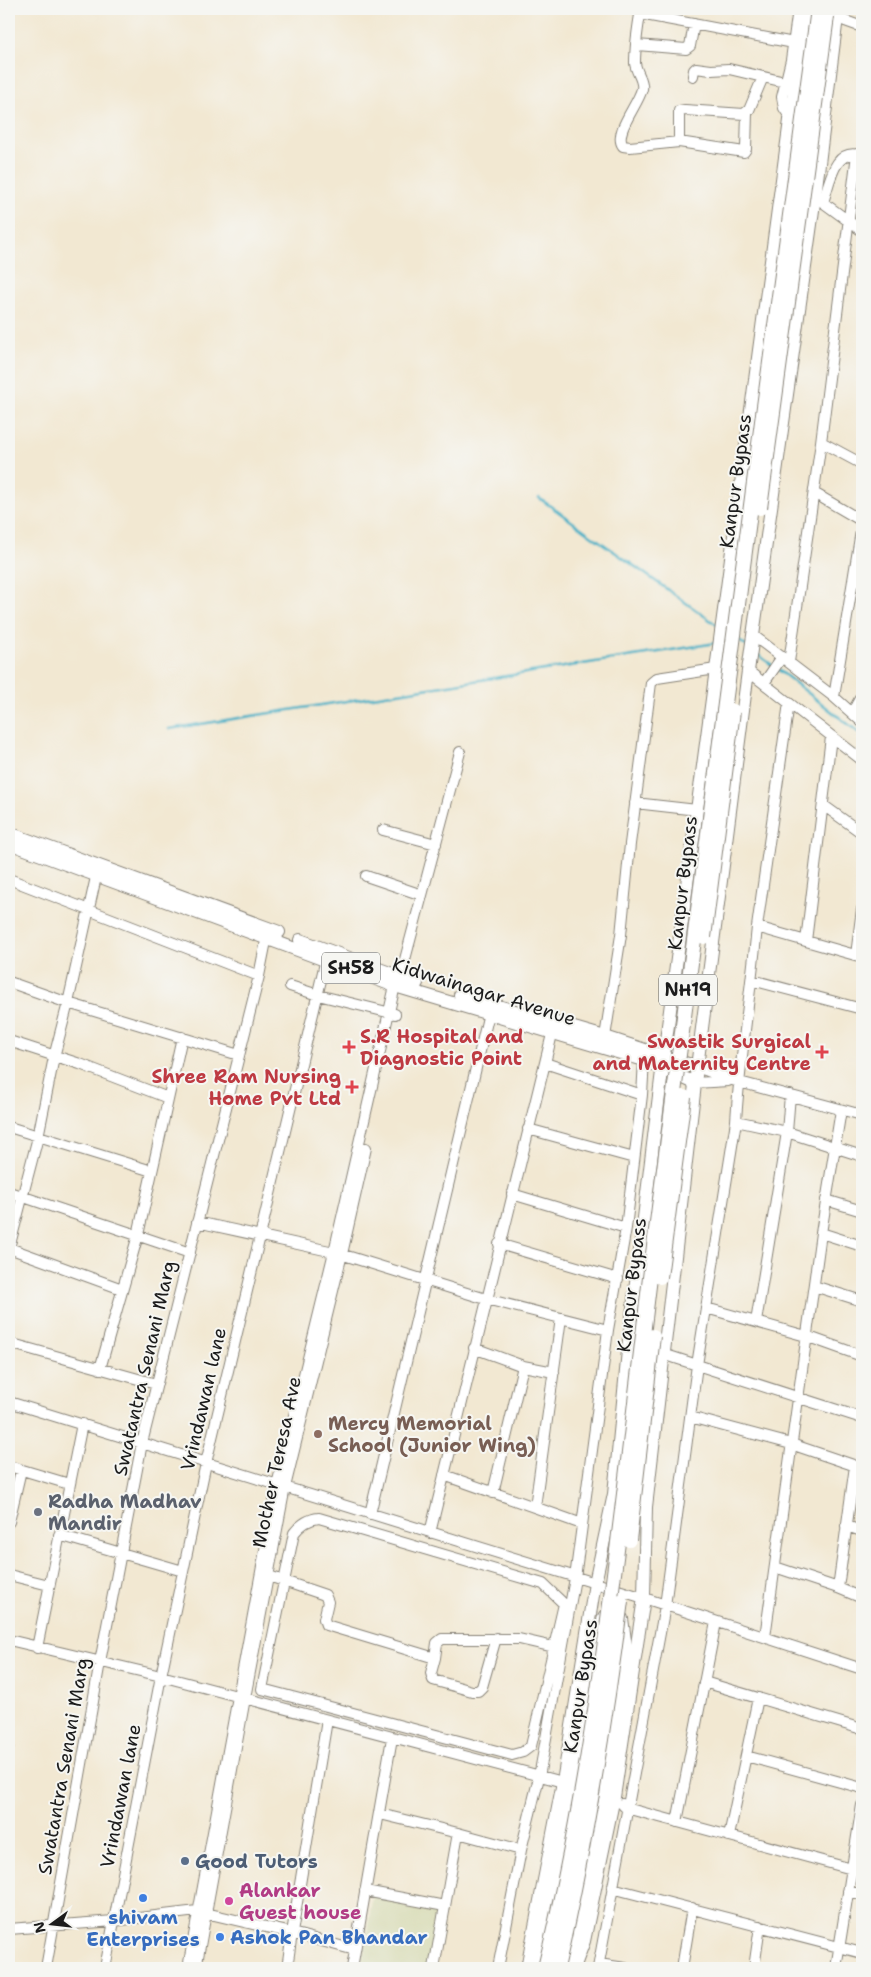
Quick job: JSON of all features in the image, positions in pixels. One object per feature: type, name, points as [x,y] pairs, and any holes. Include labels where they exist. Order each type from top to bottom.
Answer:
[{"type":"highway","name":"Kanpur Bypass","points":[[545,1968],[583,1792],[612,1598],[660,1194],[818,9]]},
{"type":"highway","name":"Kanpur Bypass","points":[[557,1968],[576,1886],[620,1613],[659,1282],[735,689],[835,12]]},
{"type":"highway","points":[[534,1968],[555,1878],[573,1784],[594,1654],[612,1598]]},
{"type":"highway","points":[[568,1968],[589,1886],[607,1794],[622,1687],[624,1640],[620,1613]]},
{"type":"main road","points":[[527,1968],[563,1782],[595,1583],[614,1494],[629,1340],[664,1061],[805,9]]},
{"type":"main road","points":[[574,1968],[586,1931],[614,1797],[644,1598],[646,1506],[697,1067],[749,667],[819,199],[835,12]]},
{"type":"main road","name":"Kidwainagar Avenue","points":[[9,833],[98,870],[489,1013],[605,1037],[664,1061],[695,1084]]},
{"type":"main road","name":"Kidwainagar Avenue","points":[[9,843],[98,870]]},
{"type":"main road","name":"Kidwainagar Avenue","points":[[267,932],[326,959],[400,979],[554,1027],[644,1060],[664,1061],[697,1067]]},
{"type":"street","points":[[790,117],[782,105],[782,97],[790,68],[798,9]]},
{"type":"street","points":[[763,77],[747,112],[746,149],[744,152],[679,142],[630,148],[621,144],[621,132],[642,90],[642,82],[635,64],[641,11],[694,24],[794,43]]},
{"type":"street","points":[[835,12],[862,27]]},
{"type":"street","points":[[636,45],[686,49],[690,46],[694,24]]},
{"type":"street","points":[[693,76],[696,68],[712,70],[729,69],[785,82]]},
{"type":"street","points":[[679,142],[678,114],[682,110],[741,114],[747,112]]},
{"type":"street","points":[[766,680],[782,662],[814,493],[849,221],[860,155],[846,154],[838,160],[819,199],[849,221],[862,231]]},
{"type":"street","points":[[821,442],[862,464]]},
{"type":"street","points":[[814,493],[862,521]]},
{"type":"street","points":[[834,698],[858,580],[862,525]]},
{"type":"street","points":[[753,641],[834,698],[862,722]]},
{"type":"street","points":[[749,667],[789,702],[862,760]]},
{"type":"street","points":[[605,1037],[621,935],[635,803],[651,683],[657,678],[716,669]]},
{"type":"street","points":[[852,713],[862,695]]},
{"type":"street","points":[[625,1968],[599,1966],[626,1808],[665,1606],[697,1365],[736,1121],[735,1081],[752,980],[789,702]]},
{"type":"street","points":[[806,941],[831,736]]},
{"type":"street","points":[[188,1968],[201,1912],[281,1486],[338,1253],[400,979],[460,752]]},
{"type":"street","points":[[635,803],[697,810]]},
{"type":"street","points":[[823,805],[862,833]]},
{"type":"street","points":[[383,830],[436,844]]},
{"type":"street","points":[[98,870],[54,1057],[38,1137],[9,1248],[122,1289]]},
{"type":"street","points":[[366,876],[422,895]]},
{"type":"street","points":[[9,879],[259,976]]},
{"type":"street","points":[[758,927],[859,956],[862,909]]},
{"type":"street","name":"Swatantra Senani Marg","points":[[46,1968],[100,1662],[142,1443],[259,976],[267,932]]},
{"type":"street","name":"Vrindawan lane","points":[[106,1968],[161,1676],[206,1463],[326,959]]},
{"type":"street","points":[[752,980],[862,1009]]},
{"type":"street","points":[[9,982],[68,1003],[239,1055]]},
{"type":"street","points":[[290,986],[318,995],[393,1013]]},
{"type":"street","points":[[370,1514],[480,1042],[489,1013]]},
{"type":"street","points":[[430,1532],[499,1244],[554,1027]]},
{"type":"street","points":[[100,1369],[138,1235],[182,1037]]},
{"type":"street","points":[[9,1041],[80,1064],[168,1098]]},
{"type":"street","points":[[498,1968],[521,1850],[539,1777],[575,1578],[608,1330],[626,1228],[642,1095],[644,1060]]},
{"type":"street","points":[[545,1063],[642,1095]]},
{"type":"street","points":[[697,1067],[735,1081],[862,1115]]},
{"type":"street","points":[[695,1084],[735,1081]]},
{"type":"street","points":[[756,1322],[786,1132],[790,1095]]},
{"type":"street","points":[[765,1637],[806,1336],[841,1110]]},
{"type":"street","points":[[736,1121],[786,1132],[862,1156]]},
{"type":"street","points":[[9,1127],[152,1171]]},
{"type":"street","points":[[528,1128],[634,1158]]},
{"type":"street","points":[[9,1192],[190,1253]]},
{"type":"street","points":[[512,1194],[626,1228]]},
{"type":"street","points":[[826,1200],[862,1211]]},
{"type":"street","points":[[198,1222],[260,1234],[338,1253],[486,1298],[608,1330]]},
{"type":"street","points":[[821,1233],[862,1246]]},
{"type":"street","points":[[499,1244],[618,1279]]},
{"type":"street","points":[[814,1286],[862,1301]]},
{"type":"street","points":[[706,1308],[806,1336],[862,1356]]},
{"type":"street","points":[[535,1507],[561,1318]]},
{"type":"street","points":[[9,1343],[156,1384]]},
{"type":"street","points":[[474,1348],[523,1366],[554,1372]]},
{"type":"street","points":[[663,1354],[862,1418]]},
{"type":"street","points":[[494,1493],[523,1366]]},
{"type":"street","points":[[9,1402],[644,1598],[862,1669]]},
{"type":"street","points":[[690,1417],[791,1444],[859,1467],[846,1526],[838,1588]]},
{"type":"street","points":[[38,1648],[82,1424]]},
{"type":"street","points":[[9,1466],[69,1484]]},
{"type":"street","points":[[9,1522],[21,1470]]},
{"type":"street","points":[[444,1475],[582,1524]]},
{"type":"street","points":[[313,1518],[319,1518],[543,1584],[564,1604],[554,1647],[531,1746],[523,1752],[512,1755],[262,1689],[294,1533],[299,1525],[313,1518]]},
{"type":"street","points":[[846,1526],[862,1530]]},
{"type":"street","points":[[59,1535],[184,1571]]},
{"type":"street","points":[[775,1567],[862,1598]]},
{"type":"street","points":[[265,1574],[326,1596],[328,1602],[324,1621],[326,1625],[435,1658]]},
{"type":"street","points":[[9,1575],[49,1585]]},
{"type":"street","points":[[677,1822],[716,1622]]},
{"type":"street","points":[[496,1638],[482,1687],[478,1691],[472,1692],[433,1680],[430,1676],[437,1643],[442,1639],[496,1638],[532,1641],[554,1647]]},
{"type":"street","points":[[9,1640],[161,1676],[563,1782]]},
{"type":"street","points":[[704,1682],[862,1729]]},
{"type":"street","points":[[729,1836],[758,1698]]},
{"type":"street","points":[[287,1968],[327,1720]]},
{"type":"street","points":[[352,1968],[392,1738]]},
{"type":"street","points":[[746,1756],[862,1788]]},
{"type":"street","points":[[614,1797],[626,1808],[852,1869]]},
{"type":"street","points":[[836,1968],[848,1891],[860,1834],[862,1805]]},
{"type":"street","points":[[380,1814],[521,1850]]},
{"type":"street","points":[[434,1968],[458,1833]]},
{"type":"street","points":[[612,1888],[862,1953]]},
{"type":"street","points":[[366,1891],[445,1906]]},
{"type":"street","points":[[848,1891],[862,1894]]},
{"type":"street","points":[[682,1968],[692,1908]]},
{"type":"street","points":[[196,1968],[201,1912]]},
{"type":"street","points":[[9,1929],[201,1912],[355,1950]]},
{"type":"street","points":[[754,1968],[760,1926]]},
{"type":"shaded area","points":[[373,1894],[442,1907],[431,1968],[361,1968]]},
{"type":"waterway","points":[[539,498],[717,625]]},
{"type":"waterway","points":[[738,640],[748,647]]},
{"type":"waterway","points":[[169,729],[716,643]]},
{"type":"waterway","points":[[754,652],[772,665]]},
{"type":"waterway","points":[[776,668],[862,735]]},
{"type":"place","name":"S.R Hospital and Diagnostic Point","points":[[349,1047]]},
{"type":"place","name":"Swastik Surgical and Maternity Centre","points":[[822,1052]]},
{"type":"place","name":"Shree Ram Nursing Home Pvt Ltd","points":[[352,1087]]},
{"type":"place","name":"Mercy Memorial School (Junior Wing)","points":[[318,1434]]},
{"type":"place","name":"Radha Madhav Mandir","points":[[38,1512]]},
{"type":"place","name":"Good Tutors","points":[[185,1861]]},
{"type":"place","name":"shivam Enterprises","points":[[143,1898]]},
{"type":"place","name":"Alankar Guest house","points":[[229,1901]]},
{"type":"place","name":"Ashok Pan Bhandar","points":[[220,1937]]}]
